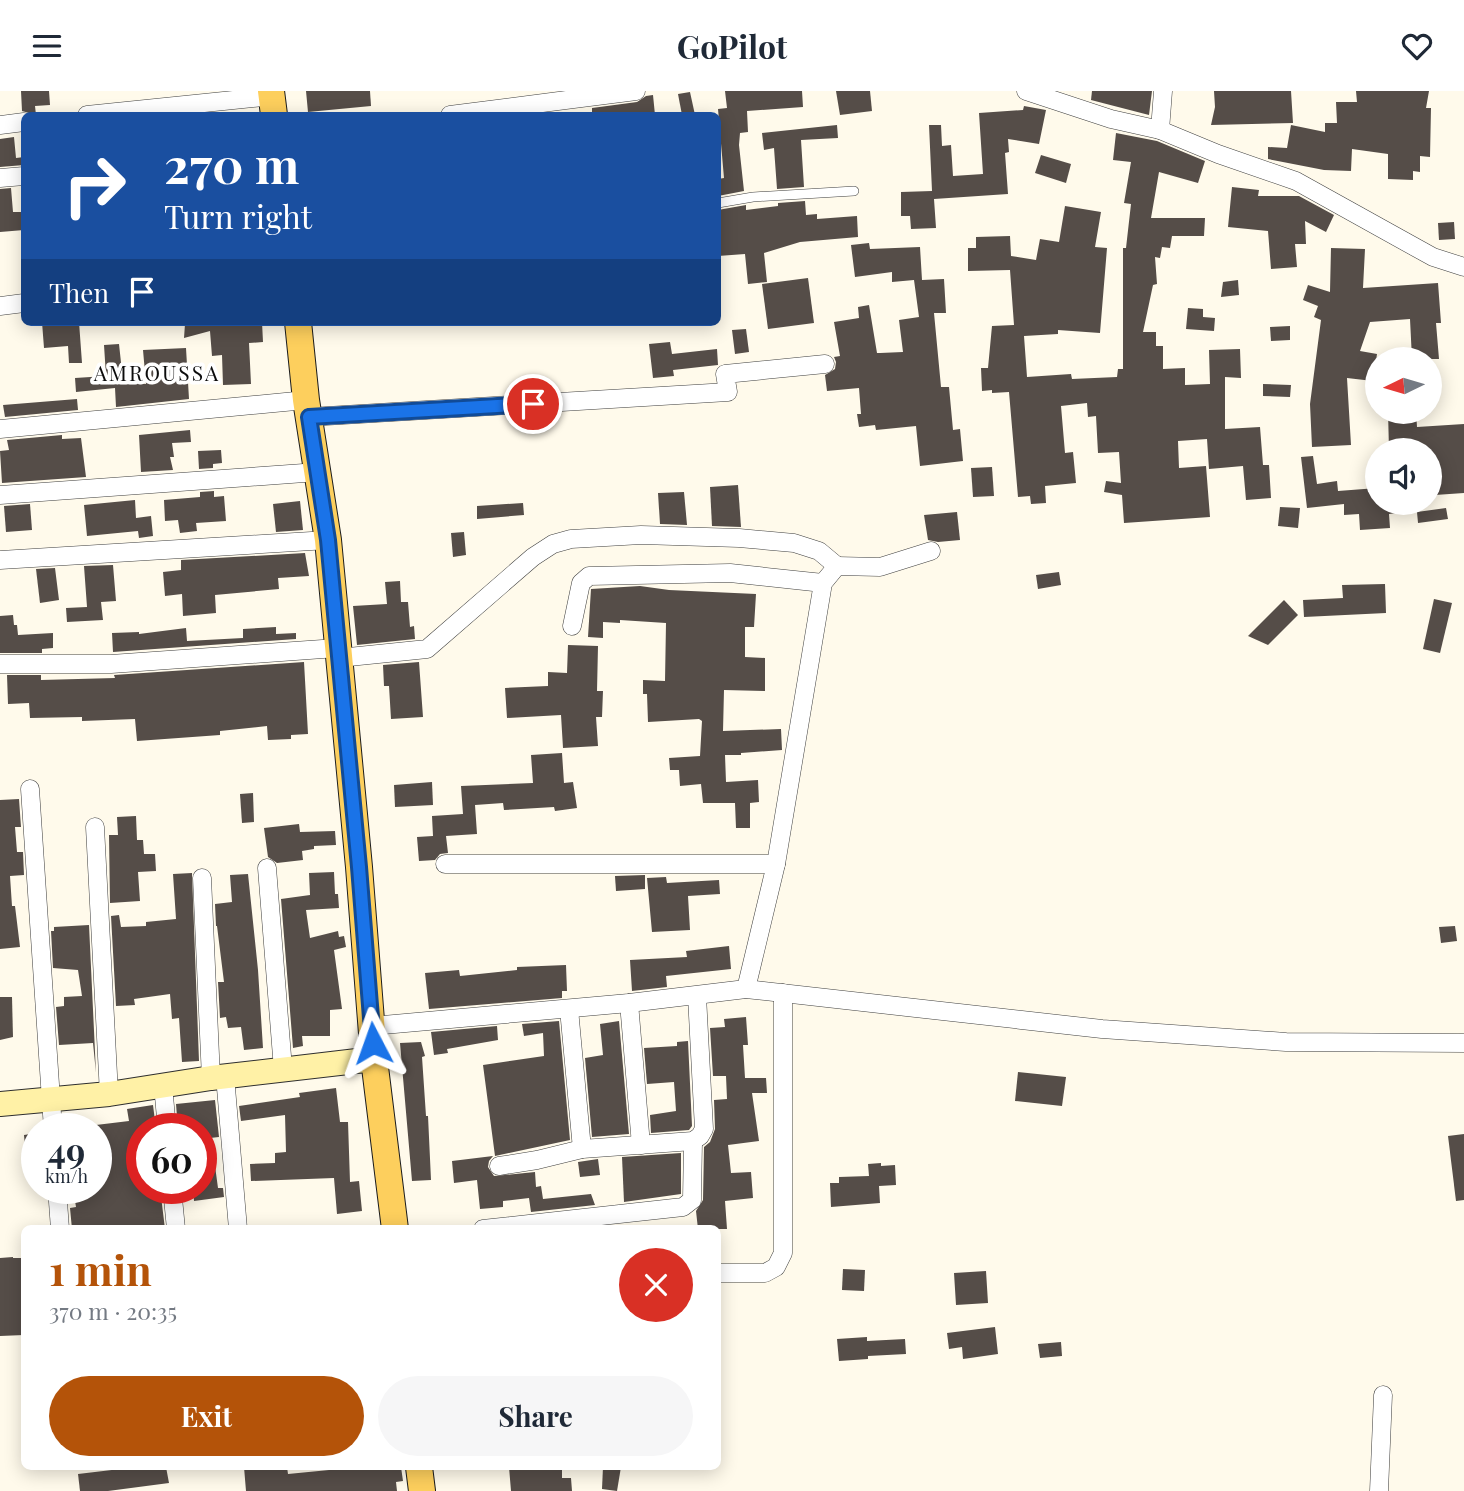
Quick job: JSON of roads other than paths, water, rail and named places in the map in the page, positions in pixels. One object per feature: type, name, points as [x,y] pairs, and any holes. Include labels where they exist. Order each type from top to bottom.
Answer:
[{"type":"main road","points":[[298,326],[328,540],[374,1059],[395,1225]]},
{"type":"main road","points":[[0,1104],[110,1094],[218,1077],[374,1059]]},
{"type":"main road","points":[[419,1470],[422,1491]]},
{"type":"street","points":[[473,112],[636,91]]},
{"type":"street","points":[[1026,91],[1111,119],[1160,130],[1218,154],[1296,181],[1433,257],[1464,267]]},
{"type":"street","points":[[1160,130],[1163,91]]},
{"type":"street","points":[[127,112],[272,101]]},
{"type":"street","points":[[0,125],[21,122]]},
{"type":"street","points":[[0,178],[21,176]]},
{"type":"street","points":[[0,306],[21,303]]},
{"type":"street","points":[[0,429],[308,408],[728,392],[725,374],[825,364]]},
{"type":"street","points":[[0,495],[318,472]]},
{"type":"street","points":[[0,664],[111,664],[427,649],[533,558],[553,544],[571,539],[641,535],[739,538],[794,543],[819,551],[837,566],[880,567],[931,551]]},
{"type":"street","points":[[0,560],[328,540]]},
{"type":"street","points":[[746,989],[776,864],[823,583],[837,566]]},
{"type":"street","points":[[572,626],[581,583],[589,576],[730,573],[823,583]]},
{"type":"street","points":[[30,789],[52,1113]]},
{"type":"street","points":[[95,827],[110,1094]]},
{"type":"street","points":[[445,864],[776,864]]},
{"type":"street","points":[[267,868],[283,1069]]},
{"type":"street","points":[[202,878],[218,1077],[236,1225]]},
{"type":"street","points":[[372,1026],[569,1009],[746,989],[1102,1029],[1286,1042],[1464,1043]]},
{"type":"street","points":[[721,1273],[765,1273],[776,1267],[783,1252],[783,993]]},
{"type":"street","points":[[499,1166],[582,1149],[693,1141],[700,1136],[704,1129],[697,996]]},
{"type":"street","points":[[629,1003],[641,1145]]},
{"type":"street","points":[[569,1009],[582,1149]]},
{"type":"street","points":[[163,1085],[166,1113]]},
{"type":"street","points":[[520,1225],[683,1207],[692,1200],[694,1191],[693,1141]]},
{"type":"street","points":[[58,1204],[60,1225]]},
{"type":"street","points":[[174,1204],[176,1225]]},
{"type":"street","points":[[1379,1491],[1383,1395]]},
{"type":"lane","points":[[721,202],[754,197],[854,191]]},
{"type":"district","name":"AMROUSSA","points":[[157,372]]}]
